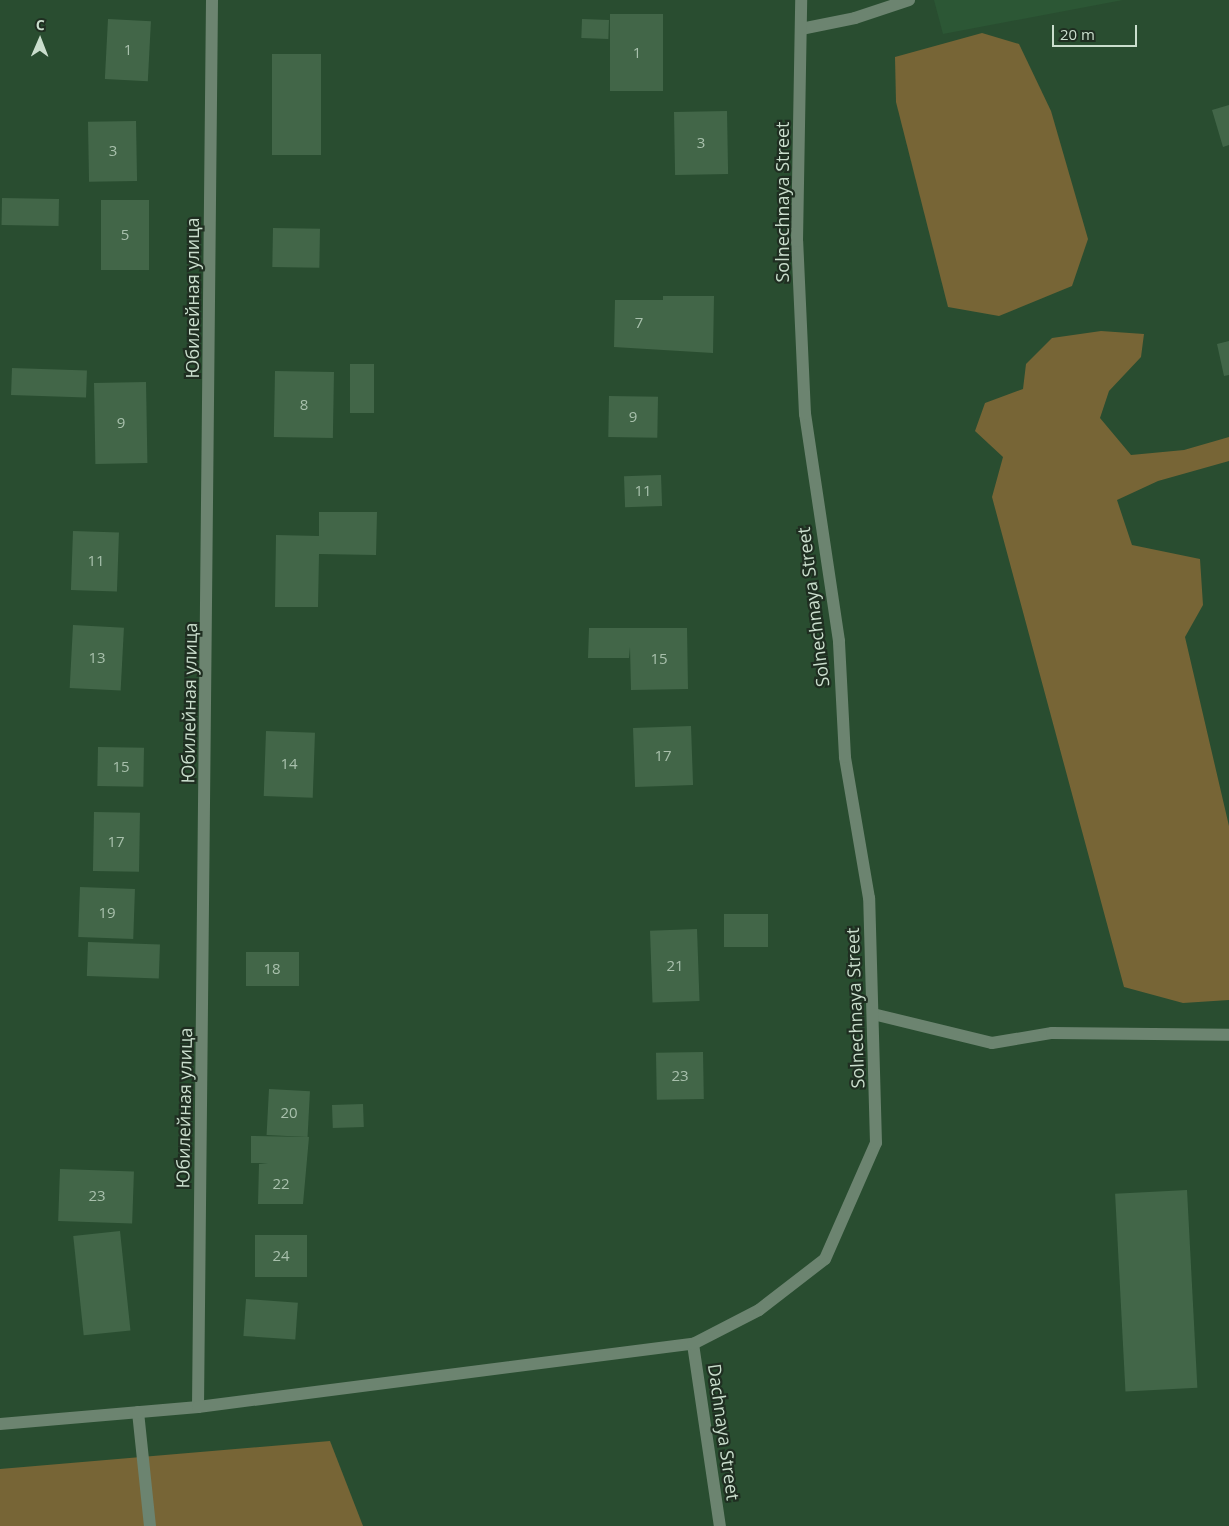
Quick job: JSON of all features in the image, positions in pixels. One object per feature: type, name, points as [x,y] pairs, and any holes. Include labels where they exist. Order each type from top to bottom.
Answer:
[{"type":"street","name":"Юбилейная улица","points":[[198,1407],[212,0]]},
{"type":"street","name":"Solnechnaya Street","points":[[693,1344],[759,1310],[825,1258],[876,1143],[869,898],[845,757],[839,641],[805,414],[797,241],[801,0]]},
{"type":"street","points":[[801,29],[909,0]]},
{"type":"street","points":[[873,1014],[992,1042],[1052,1033],[1229,1035]]},
{"type":"street","points":[[0,1424],[198,1407],[693,1344]]},
{"type":"street","name":"Dachnaya Street","points":[[693,1344],[720,1526]]},
{"type":"street","points":[[138,1412],[150,1526]]},
{"type":"shaded area","points":[[934,0],[1123,0],[943,34]]},
{"type":"shaded area","points":[[982,33],[1019,44],[1051,111],[1088,239],[1072,286],[999,316],[948,307],[896,102],[895,57]]},
{"type":"shaded area","points":[[1101,331],[1144,334],[1141,357],[1109,391],[1100,418],[1131,455],[1184,450],[1229,437],[1229,461],[1158,481],[1117,500],[1132,545],[1200,559],[1203,605],[1185,637],[1229,826],[1229,1000],[1183,1003],[1124,987],[992,497],[1003,457],[975,431],[985,403],[1023,389],[1026,364],[1052,338]]},
{"type":"shaded area","points":[[330,1441],[363,1526],[0,1526],[0,1469]]},
{"type":"building","points":[[610,14],[663,14],[663,91],[610,91]]},
{"type":"building","points":[[108,19],[151,21],[148,81],[105,79]]},
{"type":"building","points":[[582,19],[609,20],[608,39],[581,38]]},
{"type":"building","points":[[272,54],[321,54],[321,155],[272,155]]},
{"type":"building","points":[[1229,105],[1229,145],[1223,147],[1212,110]]},
{"type":"building","points":[[727,111],[728,174],[675,175],[674,112]]},
{"type":"building","points":[[136,121],[137,181],[89,182],[88,122]]},
{"type":"building","points":[[2,198],[59,199],[59,226],[2,225]]},
{"type":"building","points":[[101,200],[149,200],[149,270],[101,270]]},
{"type":"building","points":[[273,228],[320,229],[319,268],[272,267]]},
{"type":"building","points":[[663,296],[714,296],[713,353],[614,347],[615,300],[663,300]]},
{"type":"building","points":[[1229,341],[1229,375],[1224,376],[1217,344]]},
{"type":"building","points":[[350,364],[374,364],[374,413],[350,413]]},
{"type":"building","points":[[12,368],[87,371],[86,398],[11,395]]},
{"type":"building","points":[[275,371],[334,372],[333,438],[274,437]]},
{"type":"building","points":[[146,382],[147,463],[95,464],[94,383]]},
{"type":"building","points":[[609,396],[658,397],[657,438],[608,437]]},
{"type":"building","points":[[661,475],[662,506],[625,507],[624,476]]},
{"type":"building","points":[[319,512],[377,512],[376,555],[319,554],[318,607],[275,607],[276,535],[319,536]]},
{"type":"building","points":[[73,531],[119,533],[117,592],[71,590]]},
{"type":"building","points":[[73,625],[124,628],[121,691],[70,688]]},
{"type":"building","points":[[589,628],[687,628],[688,689],[631,690],[630,647],[629,658],[588,658]]},
{"type":"building","points":[[691,726],[693,785],[635,787],[633,728]]},
{"type":"building","points":[[266,731],[315,733],[313,798],[264,796]]},
{"type":"building","points":[[98,747],[144,748],[143,787],[97,786]]},
{"type":"building","points":[[94,812],[140,813],[139,872],[93,871]]},
{"type":"building","points":[[80,887],[135,889],[133,939],[78,937]]},
{"type":"building","points":[[724,914],[768,914],[768,947],[724,947]]},
{"type":"building","points":[[697,929],[700,1001],[653,1003],[650,931]]},
{"type":"building","points":[[88,942],[160,945],[159,978],[87,976]]},
{"type":"building","points":[[246,952],[299,952],[299,986],[246,986]]},
{"type":"building","points":[[703,1052],[704,1099],[657,1100],[656,1053]]},
{"type":"building","points":[[269,1089],[310,1091],[308,1137],[267,1135]]},
{"type":"building","points":[[363,1104],[364,1127],[333,1128],[332,1105]]},
{"type":"building","points":[[251,1136],[309,1137],[303,1204],[258,1204],[259,1164],[268,1163],[251,1163]]},
{"type":"building","points":[[60,1169],[134,1172],[132,1224],[58,1221]]},
{"type":"building","points":[[1187,1190],[1197,1388],[1125,1391],[1115,1194]]},
{"type":"building","points":[[120,1231],[130,1330],[84,1335],[73,1236]]},
{"type":"building","points":[[255,1235],[307,1235],[307,1277],[255,1277]]},
{"type":"building","points":[[246,1299],[298,1303],[295,1340],[243,1336]]}]
